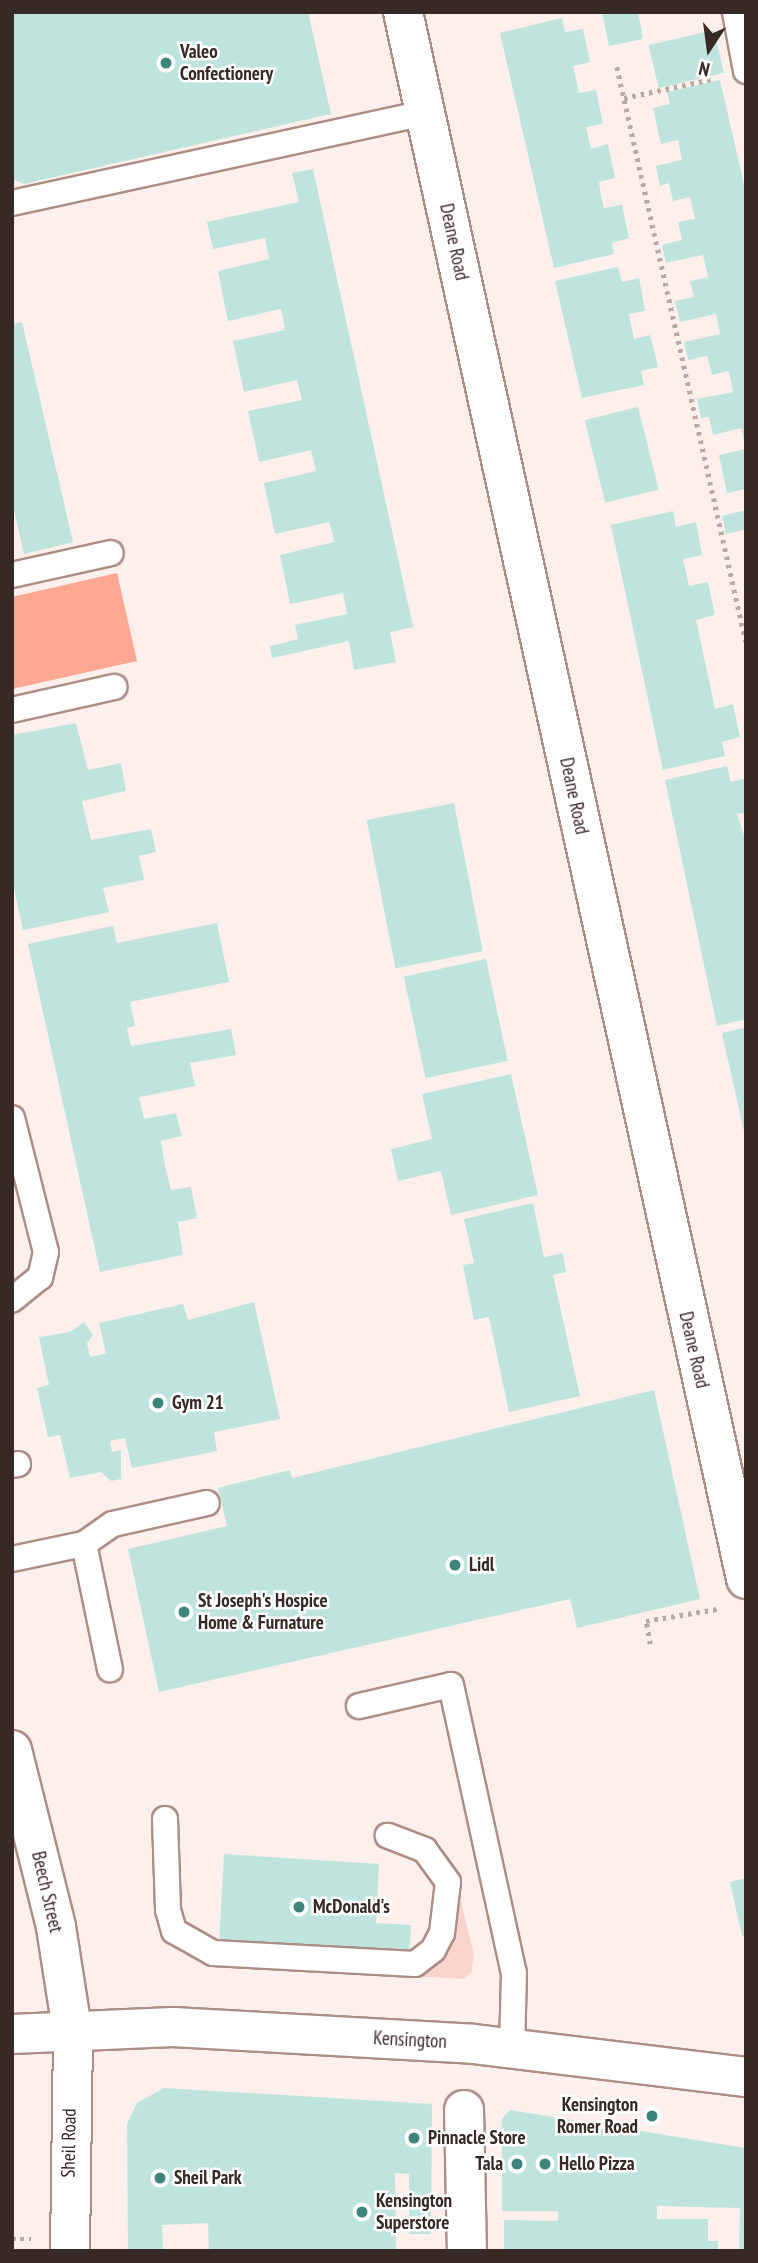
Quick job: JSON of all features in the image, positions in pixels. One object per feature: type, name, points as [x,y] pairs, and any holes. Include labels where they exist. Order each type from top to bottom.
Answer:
[{"type":"street","name":"Deane Road","points":[[403,12],[746,1579]]},
{"type":"street","name":"Beech Street","points":[[12,1750],[56,1927],[73,2035]]},
{"type":"street","name":"Kensington","points":[[12,2035],[73,2035],[173,2026],[512,2048],[746,2077]]},
{"type":"street","name":"Sheil Road","points":[[70,2251],[73,2035]]},
{"type":"street","points":[[464,2110],[467,2251]]},
{"type":"lane","points":[[735,12],[746,71]]},
{"type":"lane","points":[[12,203],[425,113]]},
{"type":"lane","points":[[12,575],[111,553]]},
{"type":"lane","points":[[12,710],[114,687]]},
{"type":"lane","points":[[12,1118],[46,1252],[40,1277],[22,1298],[12,1300]]},
{"type":"lane","points":[[12,1559],[84,1545],[113,1524],[208,1503]]},
{"type":"lane","points":[[84,1545],[110,1669]]},
{"type":"lane","points":[[359,1706],[451,1685],[514,1973],[512,2048]]},
{"type":"lane","points":[[165,1819],[168,1910],[174,1931],[213,1953],[415,1964],[433,1951],[442,1933],[448,1882],[425,1850],[388,1836]]},
{"type":"path","points":[[617,67],[746,642]]},
{"type":"path","points":[[624,98],[719,77]]},
{"type":"path","points":[[650,1644],[646,1621],[721,1608]]},
{"type":"shaded area","points":[[117,573],[137,661],[12,689],[12,597]]},
{"type":"shaded area","points":[[458,1890],[474,1955],[471,1973],[463,1979],[413,1976],[451,1938]]},
{"type":"building","name":"Valeo Confectionery","points":[[12,12],[308,12],[331,114],[24,184],[12,179]]},
{"type":"building","points":[[602,12],[638,12],[643,39],[609,46]]},
{"type":"building","points":[[562,18],[565,32],[583,29],[590,62],[573,66],[579,93],[596,90],[603,124],[586,127],[591,149],[608,144],[615,178],[599,182],[601,195],[604,208],[622,205],[629,238],[612,243],[614,254],[554,268],[500,33]]},
{"type":"building","points":[[714,30],[724,73],[659,88],[649,45]]},
{"type":"building","points":[[720,80],[746,193],[745,446],[741,428],[713,435],[709,417],[701,418],[697,399],[733,392],[729,371],[712,375],[707,356],[688,360],[684,342],[720,334],[716,314],[680,322],[675,301],[694,297],[690,281],[708,277],[703,255],[666,263],[662,245],[682,240],[678,222],[695,219],[690,197],[673,201],[669,183],[660,186],[656,166],[682,160],[678,140],[661,144],[653,108],[670,104],[667,92]]},
{"type":"building","points":[[313,169],[413,627],[390,632],[396,662],[354,670],[349,641],[272,658],[270,646],[298,639],[295,625],[347,614],[343,593],[290,604],[280,555],[334,542],[332,532],[329,522],[275,534],[264,483],[316,471],[311,450],[259,462],[248,411],[302,400],[297,380],[244,392],[233,341],[285,330],[283,318],[281,309],[228,321],[218,271],[269,259],[265,238],[213,249],[207,222],[299,202],[292,173]]},
{"type":"building","points":[[618,267],[622,282],[639,278],[645,311],[629,314],[634,339],[650,335],[658,367],[641,371],[644,385],[582,398],[555,281]]},
{"type":"building","points":[[22,322],[73,542],[24,554],[12,501],[12,324]]},
{"type":"building","points":[[638,407],[659,489],[605,503],[585,420]]},
{"type":"building","points":[[746,449],[746,489],[727,493],[719,455]]},
{"type":"building","points":[[746,510],[746,529],[726,534],[722,516]]},
{"type":"building","points":[[673,511],[676,527],[696,522],[702,555],[683,559],[689,586],[708,582],[715,615],[696,620],[715,709],[733,704],[740,737],[722,742],[725,756],[663,770],[611,525]]},
{"type":"building","points":[[76,723],[88,770],[121,763],[126,791],[82,801],[91,840],[151,829],[156,852],[139,856],[144,880],[103,888],[109,912],[23,930],[12,879],[12,735]]},
{"type":"building","points":[[727,766],[731,782],[746,778],[746,813],[737,814],[746,841],[746,1019],[717,1026],[665,780]]},
{"type":"building","points":[[454,803],[483,951],[395,968],[367,820]]},
{"type":"building","points":[[217,923],[229,982],[130,1002],[135,1026],[127,1028],[131,1046],[231,1029],[236,1055],[190,1063],[195,1086],[139,1097],[144,1119],[176,1113],[182,1136],[161,1141],[165,1166],[171,1190],[191,1187],[197,1218],[178,1222],[183,1255],[100,1272],[28,944],[113,926],[117,943]]},
{"type":"building","points":[[486,959],[508,1061],[425,1078],[404,976]]},
{"type":"building","points":[[746,1027],[746,1136],[745,1136],[722,1033]]},
{"type":"building","points":[[511,1074],[538,1195],[451,1215],[441,1171],[398,1181],[391,1149],[432,1139],[422,1094]]},
{"type":"building","points":[[533,1203],[544,1257],[563,1253],[566,1272],[553,1275],[580,1396],[509,1412],[489,1317],[474,1320],[463,1265],[474,1263],[464,1219]]},
{"type":"building","name":"Gym 21","points":[[254,1302],[280,1419],[214,1432],[217,1451],[132,1468],[125,1438],[110,1441],[112,1452],[121,1450],[121,1479],[111,1481],[101,1472],[70,1478],[60,1435],[48,1437],[37,1388],[49,1385],[39,1337],[70,1332],[84,1322],[93,1335],[87,1343],[90,1357],[106,1353],[99,1323],[183,1304],[188,1320]]},
{"type":"building","name":"Lidl","points":[[654,1390],[700,1599],[577,1628],[570,1599],[159,1692],[128,1549],[227,1526],[218,1488],[290,1470],[292,1478]]},
{"type":"building","name":"McDonald's","points":[[224,1854],[379,1864],[376,1923],[411,1925],[409,1957],[219,1945]]},
{"type":"building","points":[[746,1878],[746,1935],[742,1936],[730,1882]]},
{"type":"building","points":[[164,2088],[432,2104],[431,2234],[409,2234],[409,2174],[395,2173],[396,2251],[209,2251],[208,2223],[162,2225],[163,2251],[128,2251],[127,2124],[137,2103]]},
{"type":"building","points":[[510,2110],[746,2148],[746,2251],[739,2251],[740,2208],[657,2206],[657,2219],[708,2219],[708,2241],[718,2241],[718,2251],[504,2251],[504,2220],[558,2221],[558,2211],[502,2211],[502,2119]]},
{"type":"place","name":"Valeo Confectionery","points":[[166,63]]},
{"type":"place","name":"Gym 21","points":[[158,1403]]},
{"type":"place","name":"Lidl","points":[[455,1565]]},
{"type":"place","name":"St Joseph's Hospice Home & Furnature","points":[[184,1612]]},
{"type":"place","name":"McDonald's","points":[[299,1907]]},
{"type":"place","name":"Kensington Romer Road","points":[[652,2116]]},
{"type":"place","name":"Pinnacle Store","points":[[414,2138]]},
{"type":"place","name":"Tala","points":[[517,2164]]},
{"type":"place","name":"Hello Pizza","points":[[545,2164]]},
{"type":"place","name":"Sheil Park","points":[[160,2178]]},
{"type":"place","name":"Kensington Superstore","points":[[362,2212]]}]
